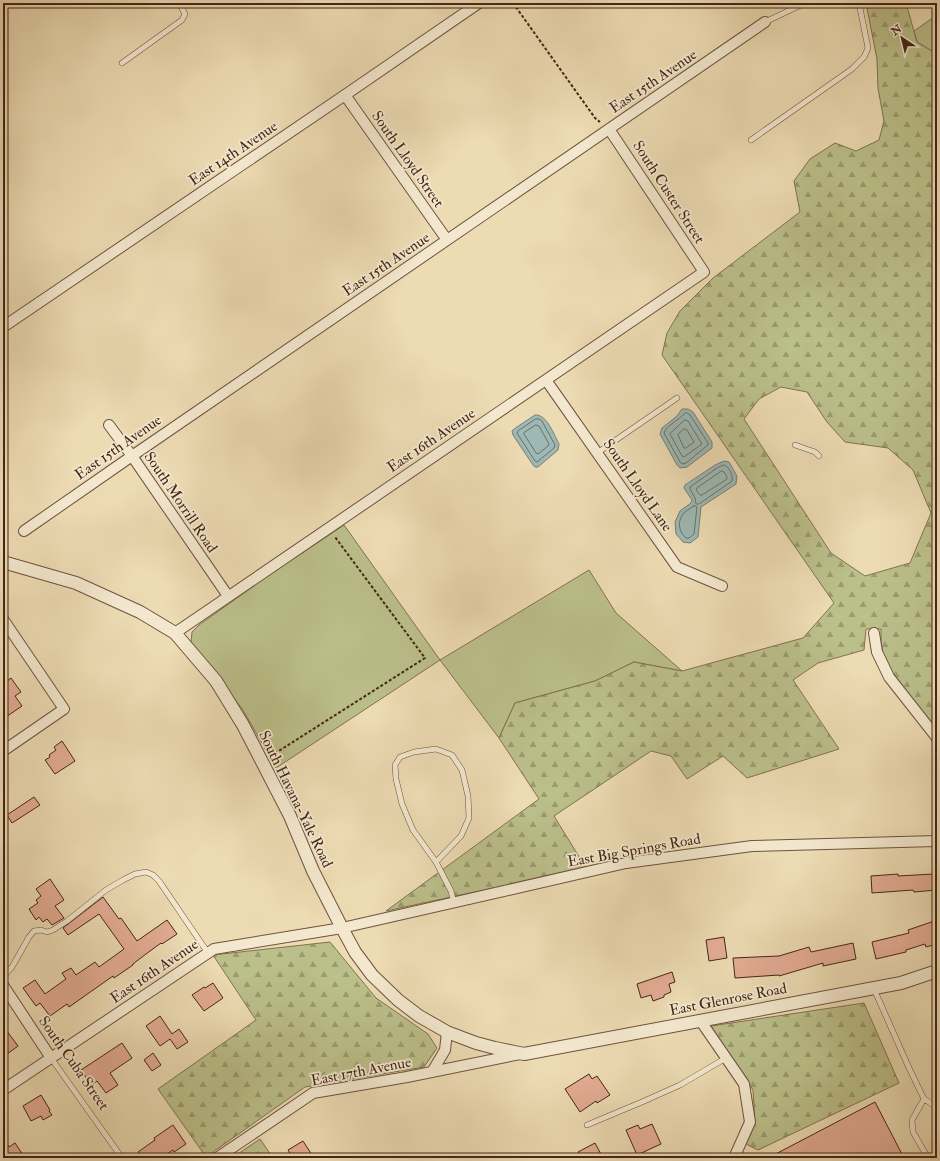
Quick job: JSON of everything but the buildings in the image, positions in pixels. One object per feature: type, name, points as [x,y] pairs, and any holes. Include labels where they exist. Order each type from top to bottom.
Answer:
[{"type":"street","name":"East 14th Avenue","points":[[3,327],[479,3]]},
{"type":"street","name":"East 15th Avenue","points":[[24,531],[765,22]]},
{"type":"street","name":"South Lloyd Street","points":[[345,95],[447,240]]},
{"type":"street","name":"South Custer Street","points":[[609,129],[704,272]]},
{"type":"street","name":"East 16th Avenue","points":[[175,633],[704,272]]},
{"type":"street","name":"South Lloyd Lane","points":[[546,380],[677,567],[722,586]]},
{"type":"street","name":"South Morrill Road","points":[[109,425],[228,596]]},
{"type":"street","name":"South Havana-Yale Road","points":[[3,562],[76,583],[140,612],[175,633],[216,681],[243,725],[290,816],[313,870],[342,928],[355,952],[372,975],[398,1000],[419,1016],[447,1032],[489,1047],[524,1054]]},
{"type":"street","points":[[3,619],[64,709],[3,751]]},
{"type":"street","points":[[874,633],[877,652],[889,677],[937,738]]},
{"type":"street","name":"East Big Springs Road","points":[[342,928],[626,863],[752,846],[937,841]]},
{"type":"street","name":"East 16th Avenue","points":[[3,1090],[214,949],[342,928]]},
{"type":"street","name":"East Glenrose Road","points":[[524,1054],[901,983],[937,971]]},
{"type":"street","name":"South Cuba Street","points":[[3,985],[51,1058]]},
{"type":"street","points":[[700,1020],[744,1084],[750,1122],[734,1158]]},
{"type":"street","name":"East 17th Avenue","points":[[432,1072],[445,1050],[447,1032]]},
{"type":"street","name":"East 17th Avenue","points":[[217,1158],[313,1093],[407,1077],[524,1054]]},
{"type":"lane","points":[[122,63],[182,20],[185,14],[179,3]]},
{"type":"lane","points":[[765,22],[805,3]]},
{"type":"lane","points":[[751,140],[852,69],[864,57],[868,48],[859,3]]},
{"type":"lane","points":[[597,453],[677,398]]},
{"type":"lane","points":[[795,445],[815,452],[819,456]]},
{"type":"lane","points":[[436,862],[461,836],[469,818],[468,796],[462,770],[452,754],[436,749],[414,752],[400,758],[395,764],[396,779],[402,804],[413,830],[436,862],[451,891],[454,903]]},
{"type":"lane","points":[[3,977],[12,967],[29,937],[34,932],[41,930],[47,932],[53,930],[67,921],[106,890],[135,874],[146,872],[153,875],[159,881],[208,953]]},
{"type":"lane","points":[[874,988],[924,1099],[937,1107]]},
{"type":"lane","name":"South Cuba Street","points":[[51,1058],[122,1158]]},
{"type":"lane","points":[[587,1125],[680,1085],[726,1058]]},
{"type":"lane","points":[[924,1099],[912,1120],[913,1132],[928,1158]]},
{"type":"path","points":[[513,3],[595,118],[609,129]]},
{"type":"path","points":[[262,735],[274,754],[425,658],[328,528]]},
{"type":"green space","points":[[866,3],[906,3],[917,42],[935,53],[937,63],[937,729],[905,690],[890,668],[882,648],[881,629],[866,629],[864,650],[818,663],[793,680],[839,749],[747,778],[723,756],[687,779],[671,756],[651,751],[554,816],[586,868],[386,911],[539,799],[499,738],[515,703],[595,681],[634,662],[682,671],[803,638],[834,603],[662,355],[667,333],[680,311],[713,278],[800,212],[794,181],[810,159],[835,143],[856,151],[879,140],[884,121],[878,88],[877,59]],"holes":[[[781,387],[807,392],[827,422],[845,442],[888,448],[913,470],[931,513],[910,563],[865,576],[831,553],[744,419],[759,399]]]},
{"type":"green space","points":[[937,15],[937,63],[935,53],[917,42],[914,31]]},
{"type":"green space","points":[[344,525],[440,660],[276,768],[243,710],[191,643],[192,632],[199,625],[265,578]]},
{"type":"green space","points":[[589,570],[616,613],[682,671],[634,662],[595,681],[515,703],[499,738],[440,660]]},
{"type":"green space","points":[[330,942],[376,998],[428,1034],[437,1048],[424,1067],[305,1087],[206,1157],[158,1089],[256,1020],[213,955]]},
{"type":"green space","points":[[864,1003],[899,1083],[758,1150],[746,1144],[755,1124],[753,1090],[711,1026]]},
{"type":"green space","points":[[260,1139],[273,1158],[232,1158]]},
{"type":"water","points":[[682,409],[688,409],[693,412],[712,442],[712,448],[687,467],[680,468],[660,434],[662,428],[677,416]]},
{"type":"water","points":[[535,415],[547,421],[559,444],[558,450],[538,467],[533,465],[513,435],[512,431]]},
{"type":"water","points":[[724,461],[729,462],[737,476],[736,484],[701,507],[698,537],[690,543],[683,542],[676,534],[675,522],[680,511],[691,503],[692,500],[684,488],[685,485],[715,465]]}]
